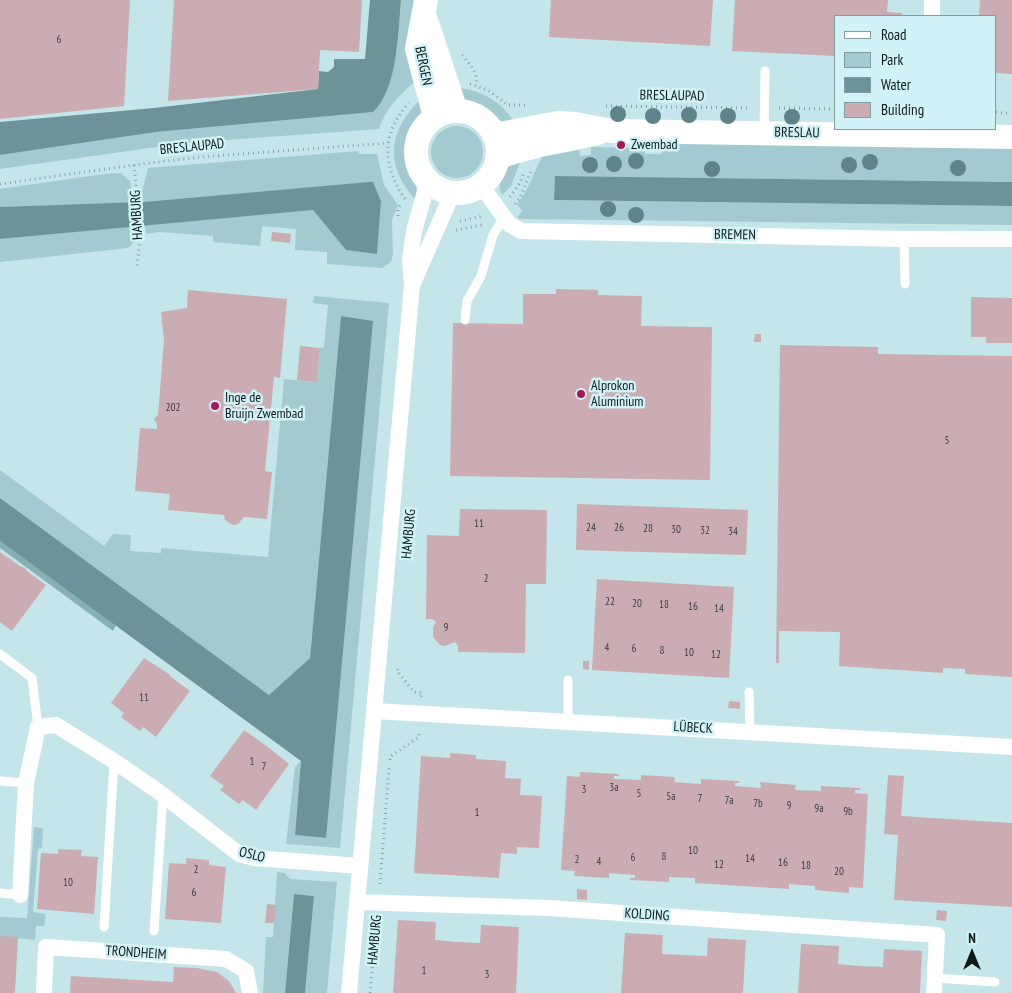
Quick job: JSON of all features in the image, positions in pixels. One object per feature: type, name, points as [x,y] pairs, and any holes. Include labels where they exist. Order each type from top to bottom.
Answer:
[{"type":"street","points":[[932,0],[932,15]]},
{"type":"street","name":"BERGEN","points":[[425,7],[417,49],[437,86],[445,114]]},
{"type":"street","points":[[464,112],[478,117],[484,122],[496,146],[494,168],[489,177],[481,185],[463,192],[444,190],[428,181],[418,163],[416,153],[417,142],[421,133],[445,114],[464,112]]},
{"type":"street","name":"BRESLAU","points":[[496,146],[531,131],[558,123],[612,130],[764,133],[925,132],[1012,137]]},
{"type":"street","name":"HAMBURG","points":[[349,993],[412,285],[410,259],[414,231],[428,181]]},
{"type":"street","name":"BREMEN","points":[[481,185],[509,224],[521,231],[904,239],[1012,239]]},
{"type":"street","name":"HAMBURG","points":[[412,285],[445,226],[453,192]]},
{"type":"street","name":"LÜBECK","points":[[374,711],[1012,747]]},
{"type":"street","name":"OSLO","points":[[38,727],[56,725],[114,761],[239,854],[254,858],[360,866]]},
{"type":"street","points":[[20,895],[26,783],[38,727]]},
{"type":"street","name":"KOLDING","points":[[357,902],[549,908],[937,935],[934,986]]},
{"type":"street","name":"TRONDHEIM","points":[[44,993],[46,947],[226,959],[246,971],[250,993]]},
{"type":"lane","points":[[764,133],[765,71]]},
{"type":"lane","points":[[465,320],[468,301],[481,276],[501,213]]},
{"type":"lane","points":[[904,239],[905,284]]},
{"type":"lane","points":[[0,654],[32,678],[38,727]]},
{"type":"lane","points":[[568,680],[568,721]]},
{"type":"lane","points":[[749,692],[750,731]]},
{"type":"lane","points":[[104,927],[114,761]]},
{"type":"lane","points":[[0,781],[26,783]]},
{"type":"lane","points":[[154,931],[163,796]]},
{"type":"lane","points":[[0,893],[20,895]]},
{"type":"lane","points":[[934,986],[995,982]]},
{"type":"path","points":[[420,211],[405,199],[397,186],[391,173],[388,158],[388,143],[392,126],[401,112],[413,99],[437,86],[462,83],[476,86],[499,97],[531,131],[541,154],[535,163],[520,198],[488,224],[445,226]]},
{"type":"path","points":[[508,105],[531,131]]},
{"type":"path","name":"BRESLAUPAD","points":[[598,106],[834,109]]},
{"type":"path","points":[[997,112],[1012,114]]},
{"type":"path","points":[[445,226],[501,213],[520,183],[531,131]]},
{"type":"path","name":"BRESLAUPAD","points":[[0,184],[200,157],[388,143]]},
{"type":"path","name":"HAMBURG","points":[[134,165],[141,232],[137,266]]},
{"type":"path","name":"HAMBURG","points":[[370,993],[390,757],[419,737],[422,693],[414,692],[397,671],[398,662]]},
{"type":"green space","points":[[401,0],[414,0],[410,71],[414,82],[393,103],[379,129],[185,143],[0,169],[0,155],[156,132],[373,112],[397,51]]},
{"type":"green space","points":[[460,88],[491,98],[514,121],[504,122],[493,118],[463,97]]},
{"type":"green space","points":[[422,98],[423,115],[412,133],[408,154],[416,181],[417,197],[415,199],[398,173],[394,160],[394,147],[402,122]]},
{"type":"green space","points":[[457,126],[467,128],[475,134],[481,142],[483,152],[481,162],[475,170],[467,176],[457,178],[447,176],[439,170],[433,162],[431,152],[433,142],[439,134],[447,128]]},
{"type":"green space","points":[[676,142],[1012,146],[1012,182],[555,176],[554,200],[1012,206],[1012,225],[517,218],[522,211],[517,204],[528,187],[542,157],[579,150],[580,156],[591,155],[591,147],[645,148],[645,154],[662,154],[662,148],[675,149]]},
{"type":"green space","points":[[358,151],[359,154],[377,154],[384,185],[398,205],[392,220],[393,255],[391,262],[382,268],[327,264],[327,252],[295,250],[296,229],[262,226],[260,246],[213,242],[213,236],[159,232],[146,234],[145,225],[313,210],[346,250],[377,253],[381,201],[373,182],[143,202],[142,192],[148,168]]},
{"type":"green space","points":[[521,160],[511,186],[502,195],[500,177],[502,173]]},
{"type":"green space","points":[[121,173],[130,181],[133,203],[0,207],[0,189]]},
{"type":"green space","points":[[136,226],[134,242],[128,248],[0,262],[0,239]]},
{"type":"green space","points":[[314,296],[389,303],[340,848],[286,844],[295,767],[301,761],[295,835],[325,838],[341,316],[310,658],[269,695],[0,498],[0,470],[104,546],[113,534],[131,535],[130,551],[161,553],[161,548],[268,557],[284,379],[317,382],[320,348],[324,347],[328,305],[313,303]]},
{"type":"green space","points":[[34,827],[43,828],[42,848],[38,849],[33,912],[46,914],[44,926],[36,926],[35,940],[0,936],[0,917],[27,918]]},
{"type":"green space","points":[[277,872],[285,873],[290,879],[337,882],[327,993],[305,993],[314,896],[294,894],[285,993],[263,993],[266,937],[273,937]]},
{"type":"shaded area","points":[[0,541],[116,625],[113,631],[0,548]]},
{"type":"water","points":[[370,0],[401,0],[392,75],[388,89],[373,112],[156,132],[0,155],[0,122],[154,108],[318,89],[319,71],[328,72],[334,67],[334,59],[365,59]]},
{"type":"water","points":[[555,176],[1012,182],[1012,206],[554,200]]},
{"type":"water","points":[[373,182],[381,201],[377,254],[346,250],[313,210],[0,239],[0,207],[143,202]]},
{"type":"water","points":[[341,316],[373,321],[326,838],[295,835],[301,761],[0,541],[0,498],[269,695],[310,658]]},
{"type":"water","points":[[294,894],[314,896],[305,993],[285,993]]},
{"type":"building","points":[[0,0],[130,0],[124,106],[0,119]]},
{"type":"building","points":[[174,0],[362,0],[359,52],[320,50],[318,89],[168,101]]},
{"type":"building","points":[[551,0],[713,0],[710,46],[549,37]]},
{"type":"building","points":[[735,0],[888,0],[887,12],[902,13],[902,15],[834,15],[834,56],[732,51]]},
{"type":"building","points":[[980,0],[1012,0],[1012,74],[997,73],[997,15],[979,15]]},
{"type":"building","points":[[272,232],[291,234],[290,243],[271,241]]},
{"type":"building","points":[[556,289],[598,290],[598,295],[642,296],[641,326],[712,327],[710,480],[450,476],[453,323],[523,324],[523,294],[556,294]]},
{"type":"building","points":[[188,290],[287,299],[280,378],[274,377],[265,471],[272,472],[267,519],[244,517],[238,524],[233,525],[225,520],[224,515],[168,510],[170,494],[135,491],[140,428],[157,429],[154,419],[158,415],[164,340],[161,312],[187,308]]},
{"type":"building","points":[[971,297],[1012,298],[1012,343],[986,343],[986,337],[971,337]]},
{"type":"building","points":[[755,334],[761,334],[761,342],[754,342]]},
{"type":"building","points":[[780,345],[878,347],[878,354],[1012,356],[1012,677],[965,674],[965,669],[943,668],[943,673],[839,666],[840,632],[779,631],[779,663],[776,663]]},
{"type":"building","points":[[300,346],[320,348],[317,382],[297,380]]},
{"type":"building","points":[[577,504],[748,510],[746,555],[576,550]]},
{"type":"building","points":[[460,509],[547,510],[546,584],[526,584],[525,653],[458,652],[458,646],[455,642],[445,646],[440,645],[433,637],[433,627],[436,622],[432,619],[426,619],[427,535],[459,536]]},
{"type":"building","points":[[0,552],[25,568],[46,585],[12,631],[0,622]]},
{"type":"building","points":[[597,579],[734,587],[729,678],[592,670]]},
{"type":"building","points":[[144,658],[169,674],[190,691],[156,737],[143,727],[140,731],[121,717],[124,713],[111,703]]},
{"type":"building","points":[[583,661],[589,661],[589,670],[583,669]]},
{"type":"building","points":[[729,701],[740,702],[740,709],[728,708]]},
{"type":"building","points":[[244,730],[289,764],[256,810],[243,800],[239,804],[220,790],[224,786],[210,776]]},
{"type":"building","points":[[450,753],[476,755],[476,759],[506,761],[505,778],[521,779],[520,795],[542,796],[539,848],[517,847],[517,854],[501,853],[499,878],[414,873],[421,756],[450,758]]},
{"type":"building","points":[[580,772],[619,774],[619,776],[614,776],[614,779],[641,780],[641,775],[675,777],[674,782],[701,784],[701,779],[739,781],[739,783],[735,783],[735,786],[761,788],[760,782],[796,785],[795,790],[821,791],[821,786],[860,788],[860,790],[855,790],[855,793],[868,794],[863,888],[849,887],[849,893],[815,890],[815,886],[789,884],[789,889],[695,883],[695,878],[669,877],[669,882],[630,880],[630,878],[635,878],[635,875],[609,873],[609,878],[574,876],[575,871],[561,870],[567,776],[580,777]]},
{"type":"building","points":[[888,775],[904,776],[901,816],[1012,823],[1012,907],[894,900],[898,835],[884,834]]},
{"type":"building","points":[[58,849],[82,850],[81,856],[98,857],[94,914],[37,909],[41,853],[58,854]]},
{"type":"building","points":[[186,858],[209,860],[209,865],[226,867],[221,923],[165,919],[169,863],[186,864]]},
{"type":"building","points":[[577,889],[587,890],[587,900],[577,899]]},
{"type":"building","points":[[267,904],[276,905],[274,923],[265,923]]},
{"type":"building","points":[[937,910],[947,911],[946,921],[936,920]]},
{"type":"building","points":[[398,920],[436,922],[435,940],[457,942],[480,943],[481,925],[519,927],[516,993],[393,993]]},
{"type":"building","points":[[625,933],[663,935],[662,954],[707,956],[708,938],[746,940],[743,993],[621,993]]},
{"type":"building","points":[[0,936],[18,937],[15,993],[0,993]]},
{"type":"building","points":[[801,944],[839,946],[838,964],[861,966],[883,967],[884,949],[922,951],[920,993],[798,993]]},
{"type":"building","points":[[174,967],[197,968],[217,972],[229,981],[236,993],[70,993],[71,976],[173,982]]},
{"type":"place","name":"Zwembad","points":[[621,145]]},
{"type":"place","name":"Alprokon Aluminium","points":[[581,394]]},
{"type":"place","name":"Inge de Bruijn Zwembad","points":[[215,406]]}]
